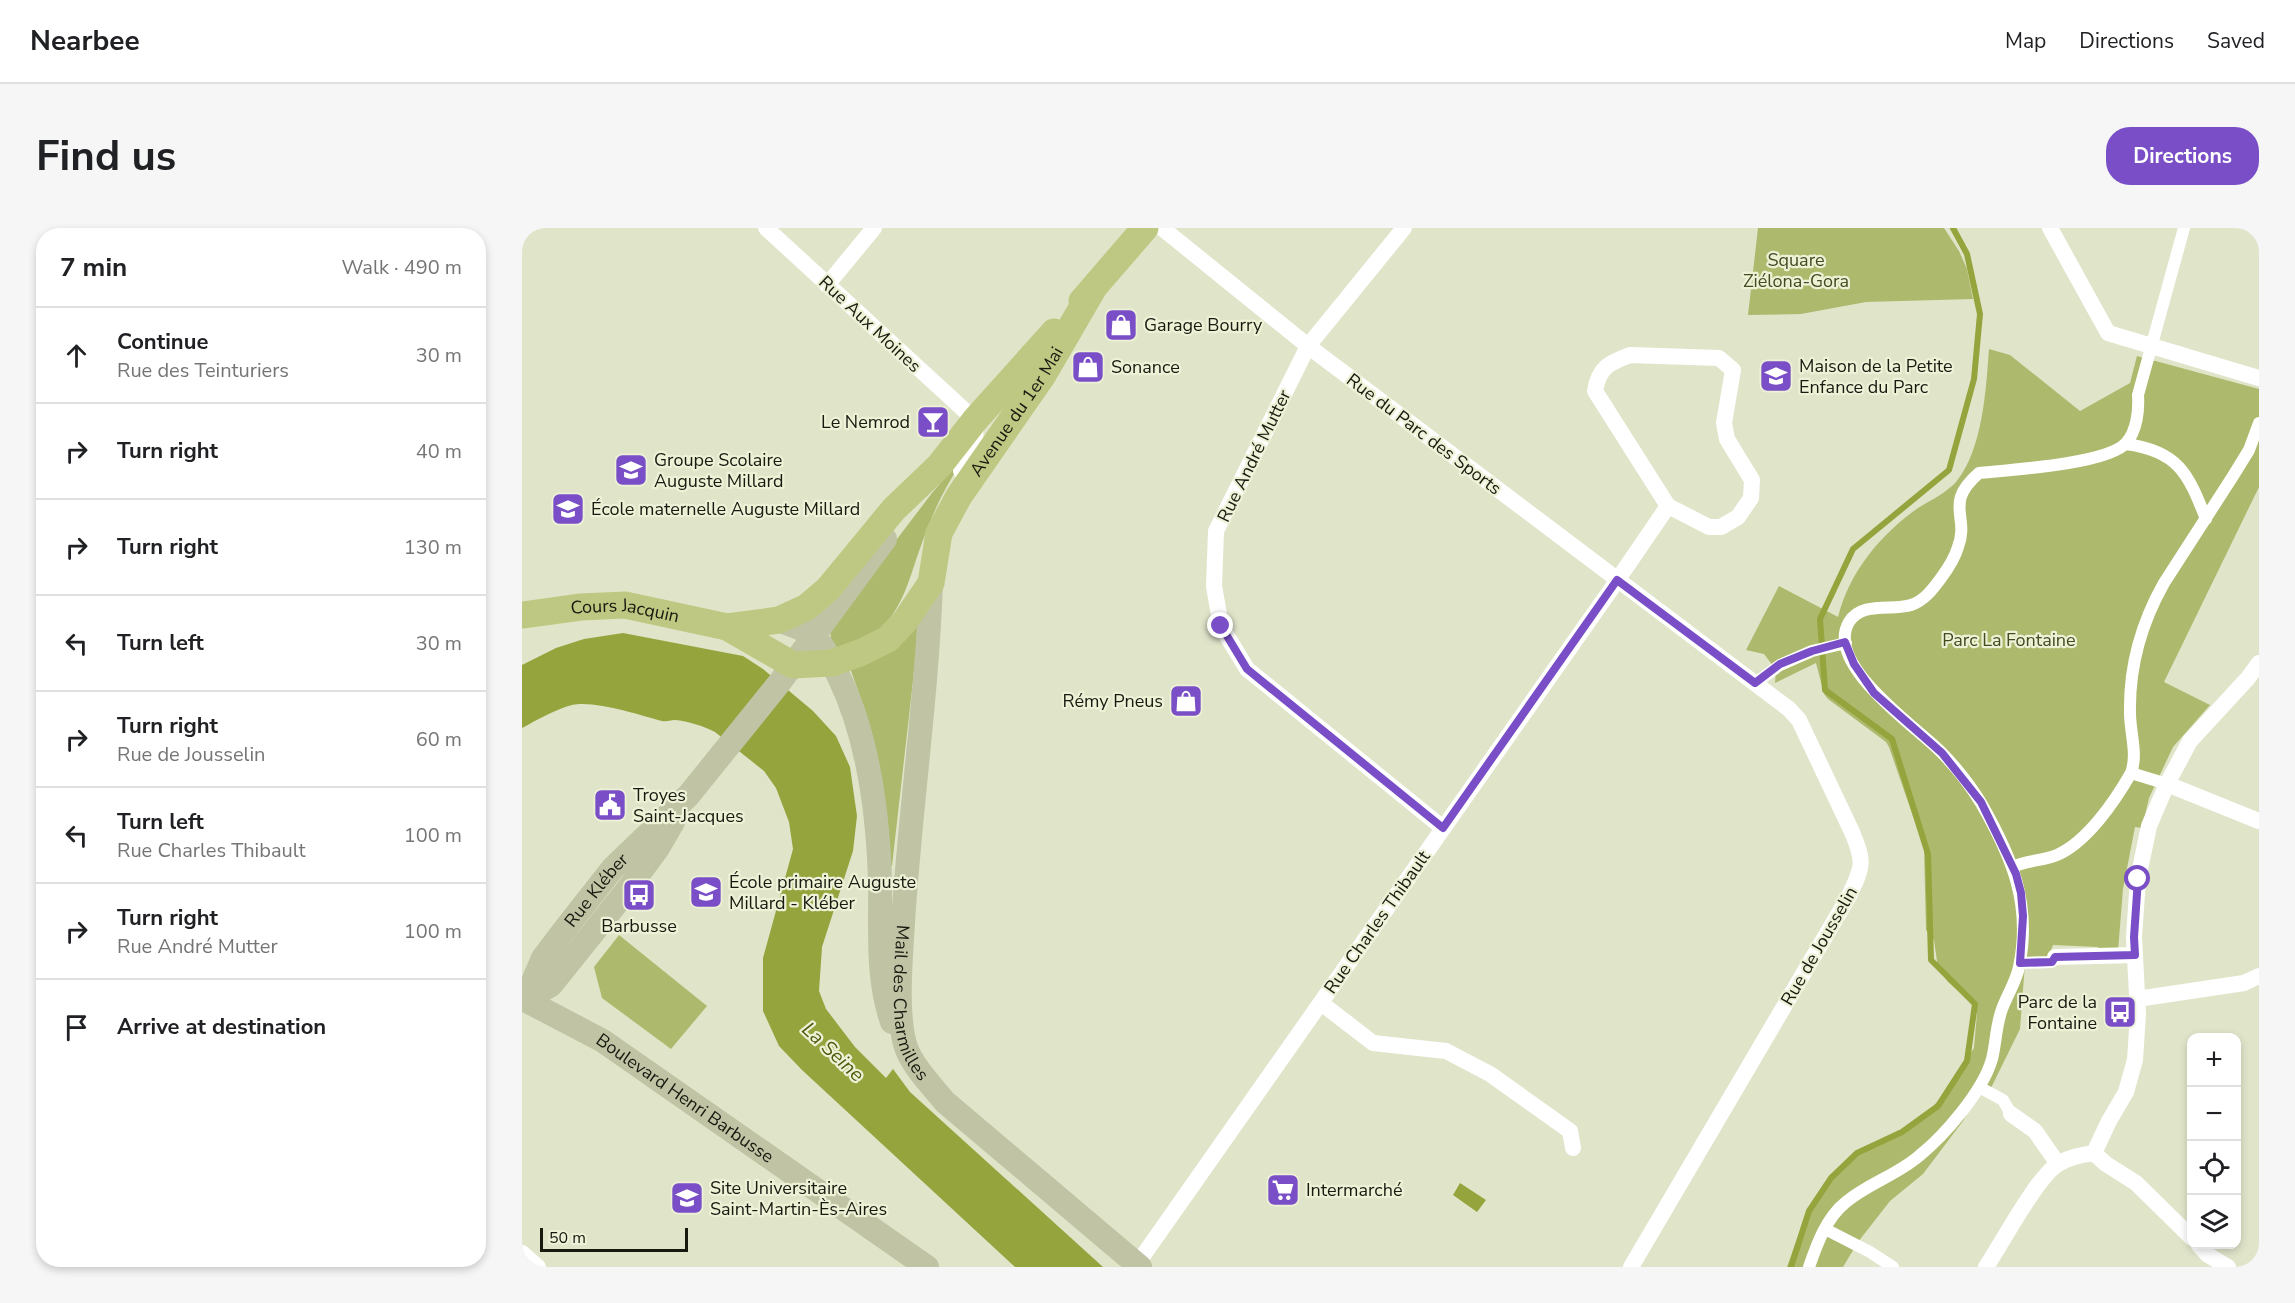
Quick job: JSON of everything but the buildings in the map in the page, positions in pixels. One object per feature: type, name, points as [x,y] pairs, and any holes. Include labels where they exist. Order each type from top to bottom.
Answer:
[{"type":"main road","name":"Avenue du 1er Mai","points":[[786,674],[975,420],[1094,289],[1145,228]]},
{"type":"main road","name":"Avenue du 1er Mai","points":[[930,639],[931,583],[939,533],[959,496],[1043,375],[1094,289]]},
{"type":"main road","name":"Avenue du 1er Mai","points":[[779,620],[807,607],[828,589],[894,509],[939,466]]},
{"type":"main road","name":"Avenue du 1er Mai","points":[[786,674],[832,663],[888,639],[905,621],[931,583]]},
{"type":"main road","name":"Cours Jacquin","points":[[522,615],[581,607],[625,605],[727,627],[779,620]]},
{"type":"main road","points":[[779,620],[813,635],[832,663],[849,698],[861,735],[875,818],[880,879],[881,972],[885,1000],[892,1021],[907,1050]]},
{"type":"main road","name":"Cours Jacquin","points":[[727,627],[786,674]]},
{"type":"main road","name":"Mail des Charmilles","points":[[930,639],[905,886],[900,964],[900,1012],[907,1050],[945,1102],[1137,1266]]},
{"type":"main road","name":"Rue Kléber","points":[[523,1001],[543,958],[613,868],[688,796],[786,674]]},
{"type":"main road","name":"Boulevard Henri Barbusse","points":[[523,1001],[603,1041],[927,1267]]},
{"type":"street","name":"Rue Aux Moines","points":[[766,228],[975,420]]},
{"type":"street","points":[[827,285],[874,228]]},
{"type":"street","name":"Rue du Parc des Sports","points":[[1162,228],[1308,346],[1617,580]]},
{"type":"street","name":"Rue André Mutter","points":[[1404,228],[1308,346],[1216,531],[1214,586],[1221,626],[1247,669],[1443,828]]},
{"type":"street","points":[[2050,228],[2108,333],[2259,378]]},
{"type":"street","points":[[1840,644],[1850,620],[1859,613],[1871,609],[1910,605],[1925,598],[1943,576],[1959,546],[1958,506],[1961,493],[1979,473],[2073,463],[2116,450],[2126,444],[2139,410],[2138,395],[2184,228]]},
{"type":"street","points":[[1630,355],[1719,358],[1733,370],[1724,423],[1728,439],[1752,480],[1751,498],[1738,517],[1721,527],[1709,526],[1668,506],[1595,391],[1597,378],[1604,367],[1630,355]]},
{"type":"street","name":"Avenue du 1er Mai","points":[[939,533],[955,481],[973,452],[976,438],[975,420]]},
{"type":"street","points":[[2012,867],[2024,861],[2054,856],[2070,849],[2098,820],[2131,773],[2134,764],[2130,687],[2143,629],[2152,604],[2249,450],[2259,423]]},
{"type":"street","points":[[2126,444],[2153,449],[2170,459],[2192,486],[2206,519]]},
{"type":"street","points":[[1617,580],[1668,506]]},
{"type":"street","name":"Rue de Jousselin","points":[[1617,580],[1789,709],[1799,720],[1852,831],[1860,850],[1862,864],[1849,897],[1632,1267]]},
{"type":"street","name":"Rue Charles Thibault","points":[[1137,1266],[1617,580]]},
{"type":"street","points":[[1755,683],[1780,664],[1812,651],[1840,644]]},
{"type":"street","points":[[1809,1267],[1830,1219],[1846,1202],[1901,1171],[1921,1155],[1942,1135],[1979,1087],[1991,1060],[2001,1011],[2019,969],[2023,916],[2021,893],[2012,867],[1981,802],[1942,753],[1874,693],[1840,644]]},
{"type":"street","points":[[2094,1153],[2126,1092],[2135,1060],[2137,999],[2134,937],[2138,879],[2150,826],[2167,784],[2190,741],[2259,663]]},
{"type":"street","points":[[2131,773],[2167,784],[2259,821]]},
{"type":"street","points":[[2020,963],[2052,962],[2055,957],[2135,955]]},
{"type":"street","points":[[2137,999],[2244,983],[2259,976]]},
{"type":"street","points":[[1321,1003],[1373,1043],[1446,1051],[1490,1074],[1570,1131],[1573,1148]]},
{"type":"street","points":[[1979,1087],[2003,1100],[2011,1114],[2035,1131],[2058,1164]]},
{"type":"street","points":[[1986,1267],[2043,1176],[2058,1164],[2094,1153]]},
{"type":"street","points":[[2094,1153],[2136,1184],[2187,1233]]},
{"type":"street","points":[[1825,1229],[1870,1252],[1893,1267]]},
{"type":"street","points":[[2202,1249],[2228,1267]]},
{"type":"street","points":[[522,1253],[538,1267]]},
{"type":"green space","name":"Square Ziélona-Gora","points":[[1758,228],[1944,228],[1959,251],[1967,269],[1973,299],[1866,302],[1801,314],[1748,315]]},
{"type":"green space","name":"Parc La Fontaine","points":[[1989,349],[2010,355],[2080,411],[2130,383],[2137,356],[2259,389],[2259,487],[2164,682],[2210,705],[2173,747],[2149,798],[2142,828],[2135,827],[2123,889],[2118,951],[2099,952],[2098,947],[2053,945],[2050,964],[2025,964],[2020,1029],[1990,1090],[1983,1087],[1963,1121],[1923,1174],[1890,1201],[1858,1242],[1843,1267],[1787,1267],[1807,1210],[1836,1172],[1853,1155],[1905,1130],[1922,1118],[1938,1101],[1974,1048],[1977,1013],[1971,1002],[1948,982],[1938,968],[1934,940],[1926,930],[1924,848],[1886,742],[1828,699],[1824,694],[1816,663],[1775,683],[1776,670],[1764,654],[1746,650],[1779,586],[1838,617],[1843,600],[1858,570],[1879,542],[1904,518],[1956,482],[1965,468],[1978,436]]},
{"type":"green space","points":[[956,465],[960,465],[934,513],[907,587],[891,617],[879,630],[868,637],[838,648],[832,645],[830,631],[840,614]]},
{"type":"green space","points":[[920,619],[892,866],[889,865],[868,719],[850,668]]},
{"type":"green space","points":[[619,935],[707,1006],[671,1049],[602,998],[594,967]]},
{"type":"water","name":"La Seine","points":[[623,633],[743,656],[763,669],[813,711],[836,736],[850,767],[857,816],[853,851],[822,947],[819,991],[826,1009],[855,1047],[886,1078],[893,1069],[910,1092],[1103,1267],[1015,1267],[779,1046],[763,1011],[763,958],[793,849],[789,822],[776,788],[764,771],[715,732],[706,728],[675,720],[662,721],[605,706],[572,705],[522,728],[522,665],[556,648],[584,639]]},
{"type":"water","points":[[1460,1183],[1486,1200],[1477,1212],[1453,1195]]},
{"type":"waterway","points":[[1791,1267],[1809,1211],[1831,1178],[1857,1153],[1902,1132],[1938,1106],[1967,1061],[1975,1004],[1931,960],[1928,854],[1892,739],[1825,690],[1820,619],[1853,549],[1949,470],[1974,379],[1980,314],[1967,254],[1953,228]]},
{"type":"place","name":"Garage Bourry","points":[[1121,325]]},
{"type":"place","name":"Sonance","points":[[1088,367]]},
{"type":"place","name":"Maison de la Petite Enfance du Parc","points":[[1776,376]]},
{"type":"place","name":"Le Nemrod","points":[[933,422]]},
{"type":"place","name":"Groupe Scolaire Auguste Millard","points":[[631,470]]},
{"type":"place","name":"École maternelle Auguste Millard","points":[[568,509]]},
{"type":"place","name":"Rémy Pneus","points":[[1186,701]]},
{"type":"place","name":"Troyes Saint-Jacques","points":[[610,805]]},
{"type":"place","name":"École primaire Auguste Millard - Kléber","points":[[706,892]]},
{"type":"place","name":"Barbusse","points":[[639,895]]},
{"type":"place","name":"Parc de la Fontaine","points":[[2120,1012]]},
{"type":"place","name":"Intermarché","points":[[1283,1190]]},
{"type":"place","name":"Site Universitaire Saint-Martin-Ès-Aires","points":[[687,1198]]},
{"type":"route","points":[[1221,626],[1247,669],[1443,828],[1617,580],[1755,683],[1780,664],[1812,651],[1845,642],[1854,664],[1874,693],[1913,725],[1942,753],[1981,802],[2016,874],[2021,893],[2023,916],[2020,963],[2052,962],[2055,957],[2135,955],[2138,879]]}]
